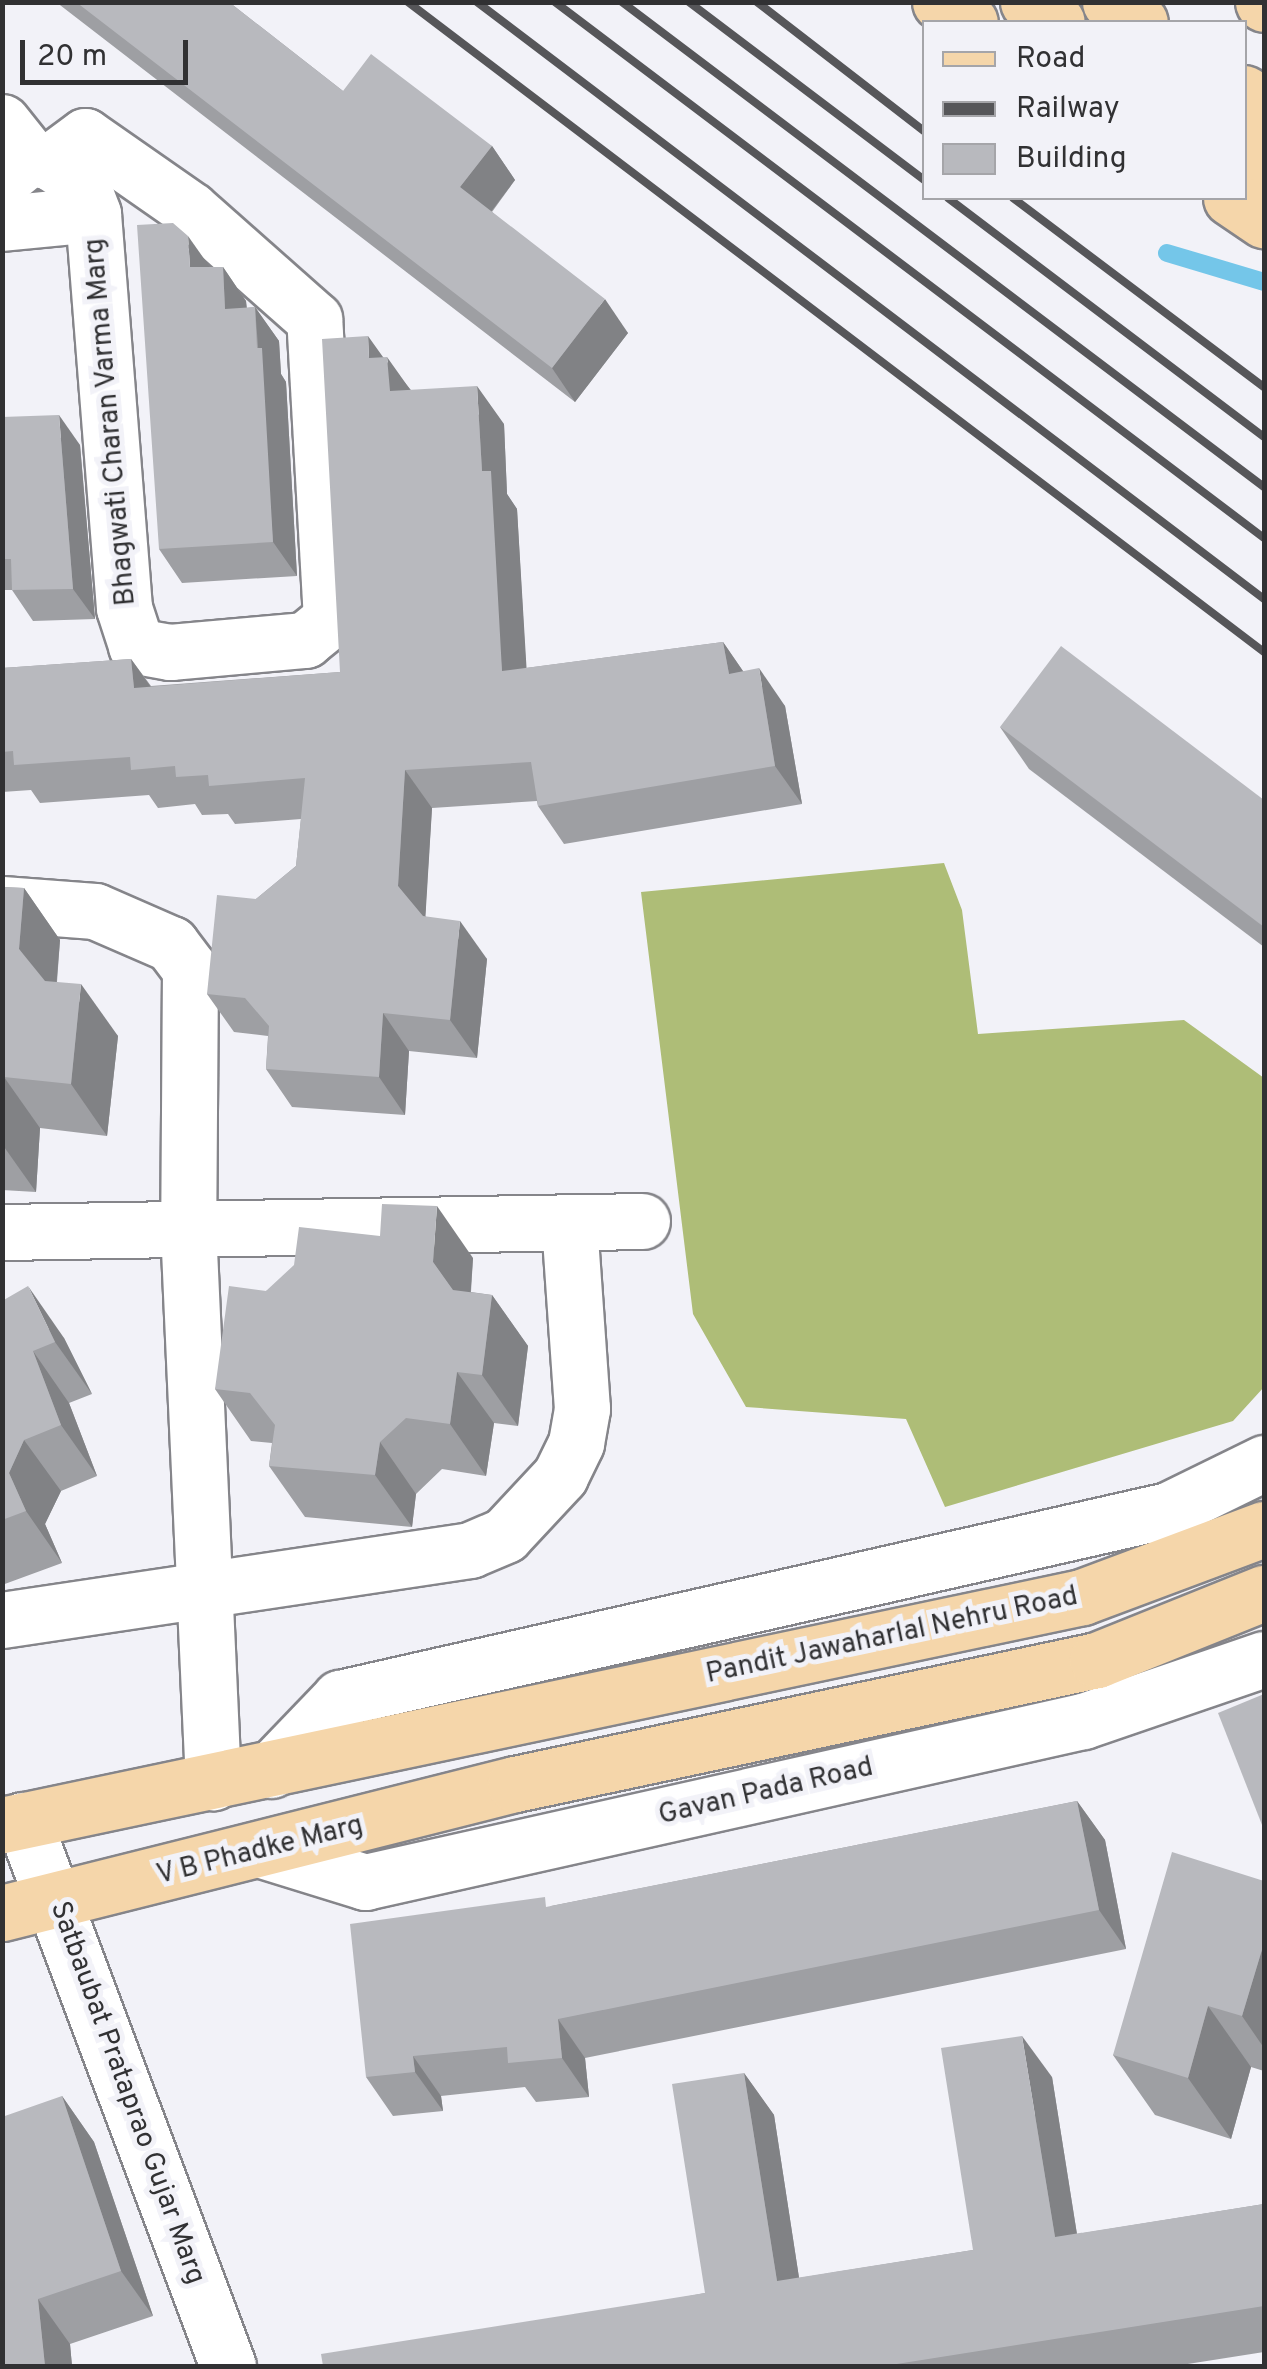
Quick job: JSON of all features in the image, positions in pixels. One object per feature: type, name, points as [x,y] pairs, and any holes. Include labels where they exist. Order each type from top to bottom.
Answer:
[{"type":"main road","points":[[940,2],[967,20]]},
{"type":"main road","points":[[1028,2],[1054,20]]},
{"type":"main road","points":[[1110,2],[1137,20]]},
{"type":"main road","points":[[1234,200],[1264,220]]},
{"type":"main road","name":"Pandit Jawaharlal Nehru Road","points":[[271,1770],[1082,1596],[1264,1529]]},
{"type":"main road","name":"V B Phadke Marg","points":[[2,1913],[265,1851],[516,1784],[1096,1660],[1264,1592]]},
{"type":"main road","points":[[13,1823],[271,1770]]},
{"type":"street","name":"Bhagwati Charan Varma Marg","points":[[84,136],[191,210],[314,319],[331,618],[305,640],[170,652],[136,646],[77,414],[50,218],[81,182],[21,155],[84,136]]},
{"type":"street","points":[[2,904],[95,911],[171,944],[190,968],[188,1227],[213,1782]]},
{"type":"street","points":[[2,1232],[642,1220]]},
{"type":"street","points":[[2,1620],[470,1550],[506,1535],[533,1509],[576,1443],[582,1409],[569,1222]]},
{"type":"street","points":[[271,1770],[340,1698],[1168,1510],[1264,1463]]},
{"type":"street","name":"Gavan Pada Road","points":[[265,1851],[365,1882],[1084,1720],[1264,1659]]},
{"type":"street","name":"Satbaubat Prataprao Gujar Marg","points":[[13,1823],[56,1900],[228,2366]]},
{"type":"green space","points":[[944,863],[962,910],[978,1034],[1184,1020],[1264,1078],[1264,1387],[1233,1421],[945,1507],[906,1419],[746,1407],[693,1314],[641,892]]},
{"type":"building","points":[[76,2],[229,2],[343,91],[371,54],[492,146],[460,187],[605,299],[552,368]]},
{"type":"building","points":[[173,223],[188,236],[190,267],[223,267],[225,309],[255,307],[257,348],[262,348],[273,542],[159,549],[137,225]]},
{"type":"building","points":[[368,336],[369,358],[387,357],[390,391],[477,386],[482,471],[491,471],[502,671],[723,642],[729,674],[759,668],[775,766],[538,806],[531,762],[405,770],[398,886],[423,916],[460,921],[450,1020],[383,1013],[379,1077],[266,1069],[269,1026],[245,998],[207,994],[217,895],[256,899],[296,866],[305,778],[209,786],[208,775],[176,777],[175,766],[131,770],[130,757],[14,765],[13,751],[2,752],[2,668],[131,659],[134,688],[340,672],[322,339]]},
{"type":"building","points":[[59,415],[73,589],[12,590],[11,559],[2,559],[2,417]]},
{"type":"building","points":[[1061,646],[1264,800],[1264,927],[1000,727]]},
{"type":"building","points":[[2,887],[24,888],[19,949],[45,981],[81,984],[71,1084],[4,1077],[2,1097]]},
{"type":"building","points":[[382,1204],[437,1206],[433,1262],[453,1290],[492,1295],[482,1375],[457,1372],[450,1424],[406,1418],[380,1442],[375,1475],[269,1466],[275,1425],[250,1393],[215,1389],[229,1286],[266,1291],[294,1265],[299,1227],[380,1236]]},
{"type":"building","points":[[28,1286],[55,1342],[33,1351],[61,1425],[24,1440],[9,1473],[26,1511],[2,1520],[2,1301]]},
{"type":"building","points":[[1264,1694],[1264,1830],[1218,1713]]},
{"type":"building","points":[[1077,1801],[1099,1910],[558,2019],[562,2058],[508,2063],[507,2047],[413,2056],[415,2072],[366,2077],[350,1924],[545,1897],[546,1907]]},
{"type":"building","points":[[1172,1852],[1264,1881],[1264,1943],[1242,2016],[1208,2006],[1188,2078],[1113,2055]]},
{"type":"building","points":[[1022,2036],[1055,2237],[1264,2204],[1264,2306],[884,2366],[323,2366],[321,2354],[705,2293],[672,2084],[744,2073],[777,2281],[973,2250],[941,2048]]},
{"type":"building","points":[[62,2096],[121,2271],[38,2299],[45,2366],[2,2366],[2,2117]]},
{"type":"waterway","points":[[1167,253],[1264,282]]},
{"type":"railway","points":[[408,2],[1264,652]]},
{"type":"railway","points":[[477,2],[1264,599]]},
{"type":"railway","points":[[555,2],[1264,538]]},
{"type":"railway","points":[[622,2],[1264,487]]},
{"type":"railway","points":[[689,2],[922,178]]},
{"type":"railway","points":[[757,2],[922,129]]},
{"type":"railway","points":[[951,200],[1264,437]]},
{"type":"railway","points":[[1016,200],[1264,387]]}]
